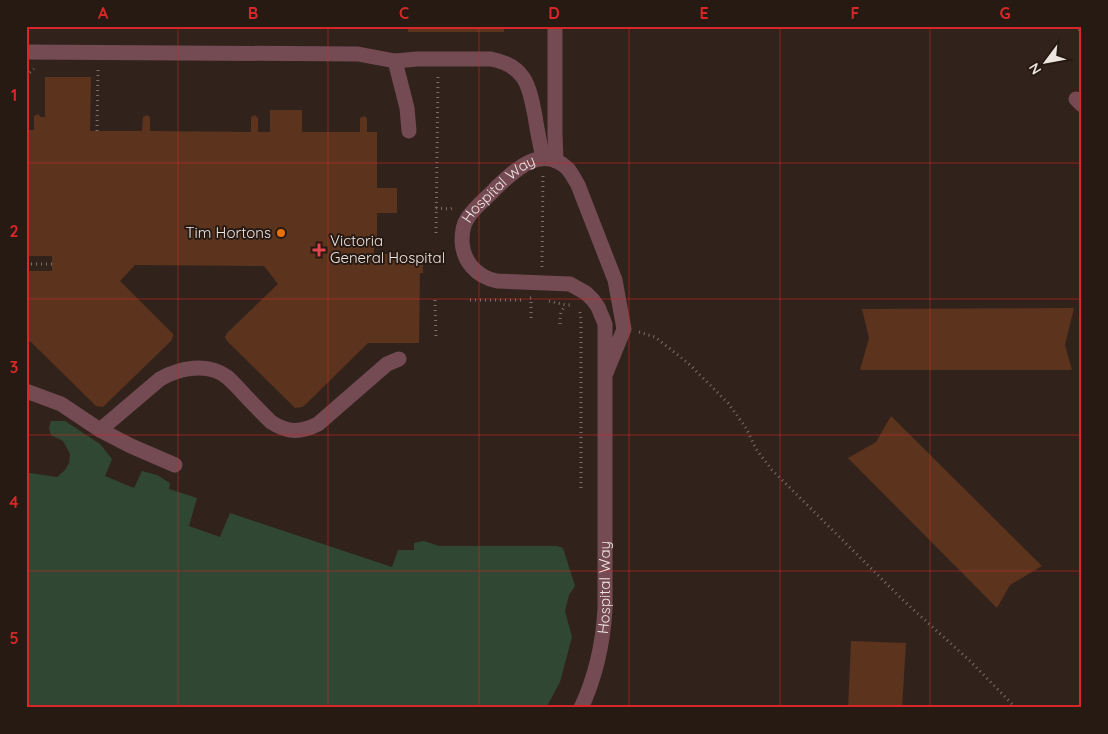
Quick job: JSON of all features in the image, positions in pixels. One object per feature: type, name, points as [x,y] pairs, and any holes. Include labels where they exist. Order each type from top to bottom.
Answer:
[{"type":"street","points":[[549,160],[555,134],[555,26]]},
{"type":"street","points":[[26,52],[98,53],[150,47],[202,47],[358,54],[396,61],[417,58],[492,59],[510,65],[521,75],[529,88],[549,160]]},
{"type":"street","points":[[396,61],[406,108],[408,131]]},
{"type":"street","name":"Hospital Way","points":[[581,708],[595,671],[604,630],[605,324],[593,300],[578,288],[570,284],[489,280],[470,264],[463,250],[462,233],[464,224],[470,214],[509,175],[532,160],[549,160],[568,170],[578,185],[615,280],[624,329],[606,373]]},
{"type":"street","points":[[100,430],[160,379],[170,373],[194,368],[215,371],[226,376],[271,422],[280,428],[300,431],[318,424],[388,364],[399,359]]},
{"type":"street","points":[[26,392],[61,404],[100,430],[175,465]]},
{"type":"path","points":[[1075,26],[1082,32]]},
{"type":"path","points":[[26,76],[44,53]]},
{"type":"path","points":[[98,53],[98,131]]},
{"type":"path","points":[[434,71],[438,75],[436,233]]},
{"type":"path","points":[[545,283],[549,160]]},
{"type":"path","points":[[26,264],[52,264]]},
{"type":"path","points":[[531,298],[531,321]]},
{"type":"path","points":[[470,300],[540,299]]},
{"type":"path","points":[[435,300],[436,339]]},
{"type":"path","points":[[548,301],[573,305],[577,307],[581,315],[581,488]]},
{"type":"path","points":[[560,324],[561,312],[566,305]]},
{"type":"path","points":[[624,329],[655,337],[688,363],[728,403],[746,428],[756,449],[772,470],[905,602],[970,661],[1016,708]]},
{"type":"green space","points":[[51,421],[65,421],[100,444],[112,459],[105,476],[134,488],[142,471],[157,475],[170,483],[169,489],[197,498],[189,526],[220,537],[230,513],[392,567],[398,550],[414,550],[414,543],[424,541],[439,546],[557,546],[563,548],[575,586],[569,595],[565,611],[572,637],[560,682],[546,708],[26,708],[26,471],[57,477],[65,470],[69,463],[70,454],[63,441],[51,435],[49,428]]},
{"type":"building","points":[[408,26],[504,26],[504,32],[408,32]]},
{"type":"building","points":[[45,77],[91,77],[90,131],[142,131],[143,117],[147,115],[150,117],[150,131],[251,132],[251,117],[255,115],[258,118],[258,132],[270,132],[270,110],[302,110],[302,132],[360,132],[360,118],[366,117],[367,132],[377,132],[377,188],[397,188],[397,213],[377,213],[377,242],[374,242],[374,254],[423,254],[423,273],[420,273],[419,343],[368,343],[305,405],[295,408],[225,337],[278,284],[264,266],[135,265],[120,281],[173,334],[173,337],[103,407],[96,406],[31,342],[26,342],[26,271],[52,271],[52,256],[26,256],[26,130],[34,130],[34,116],[38,114],[41,117],[45,117]]},
{"type":"building","points":[[1074,308],[1065,345],[1072,370],[860,370],[869,338],[862,309]]},
{"type":"building","points":[[891,416],[1042,566],[1010,585],[997,608],[848,458],[876,442]]},
{"type":"building","points":[[851,641],[906,643],[902,708],[848,708]]},
{"type":"place","name":"Tim Hortons","points":[[281,233]]},
{"type":"place","name":"Victoria General Hospital","points":[[319,250]]}]
